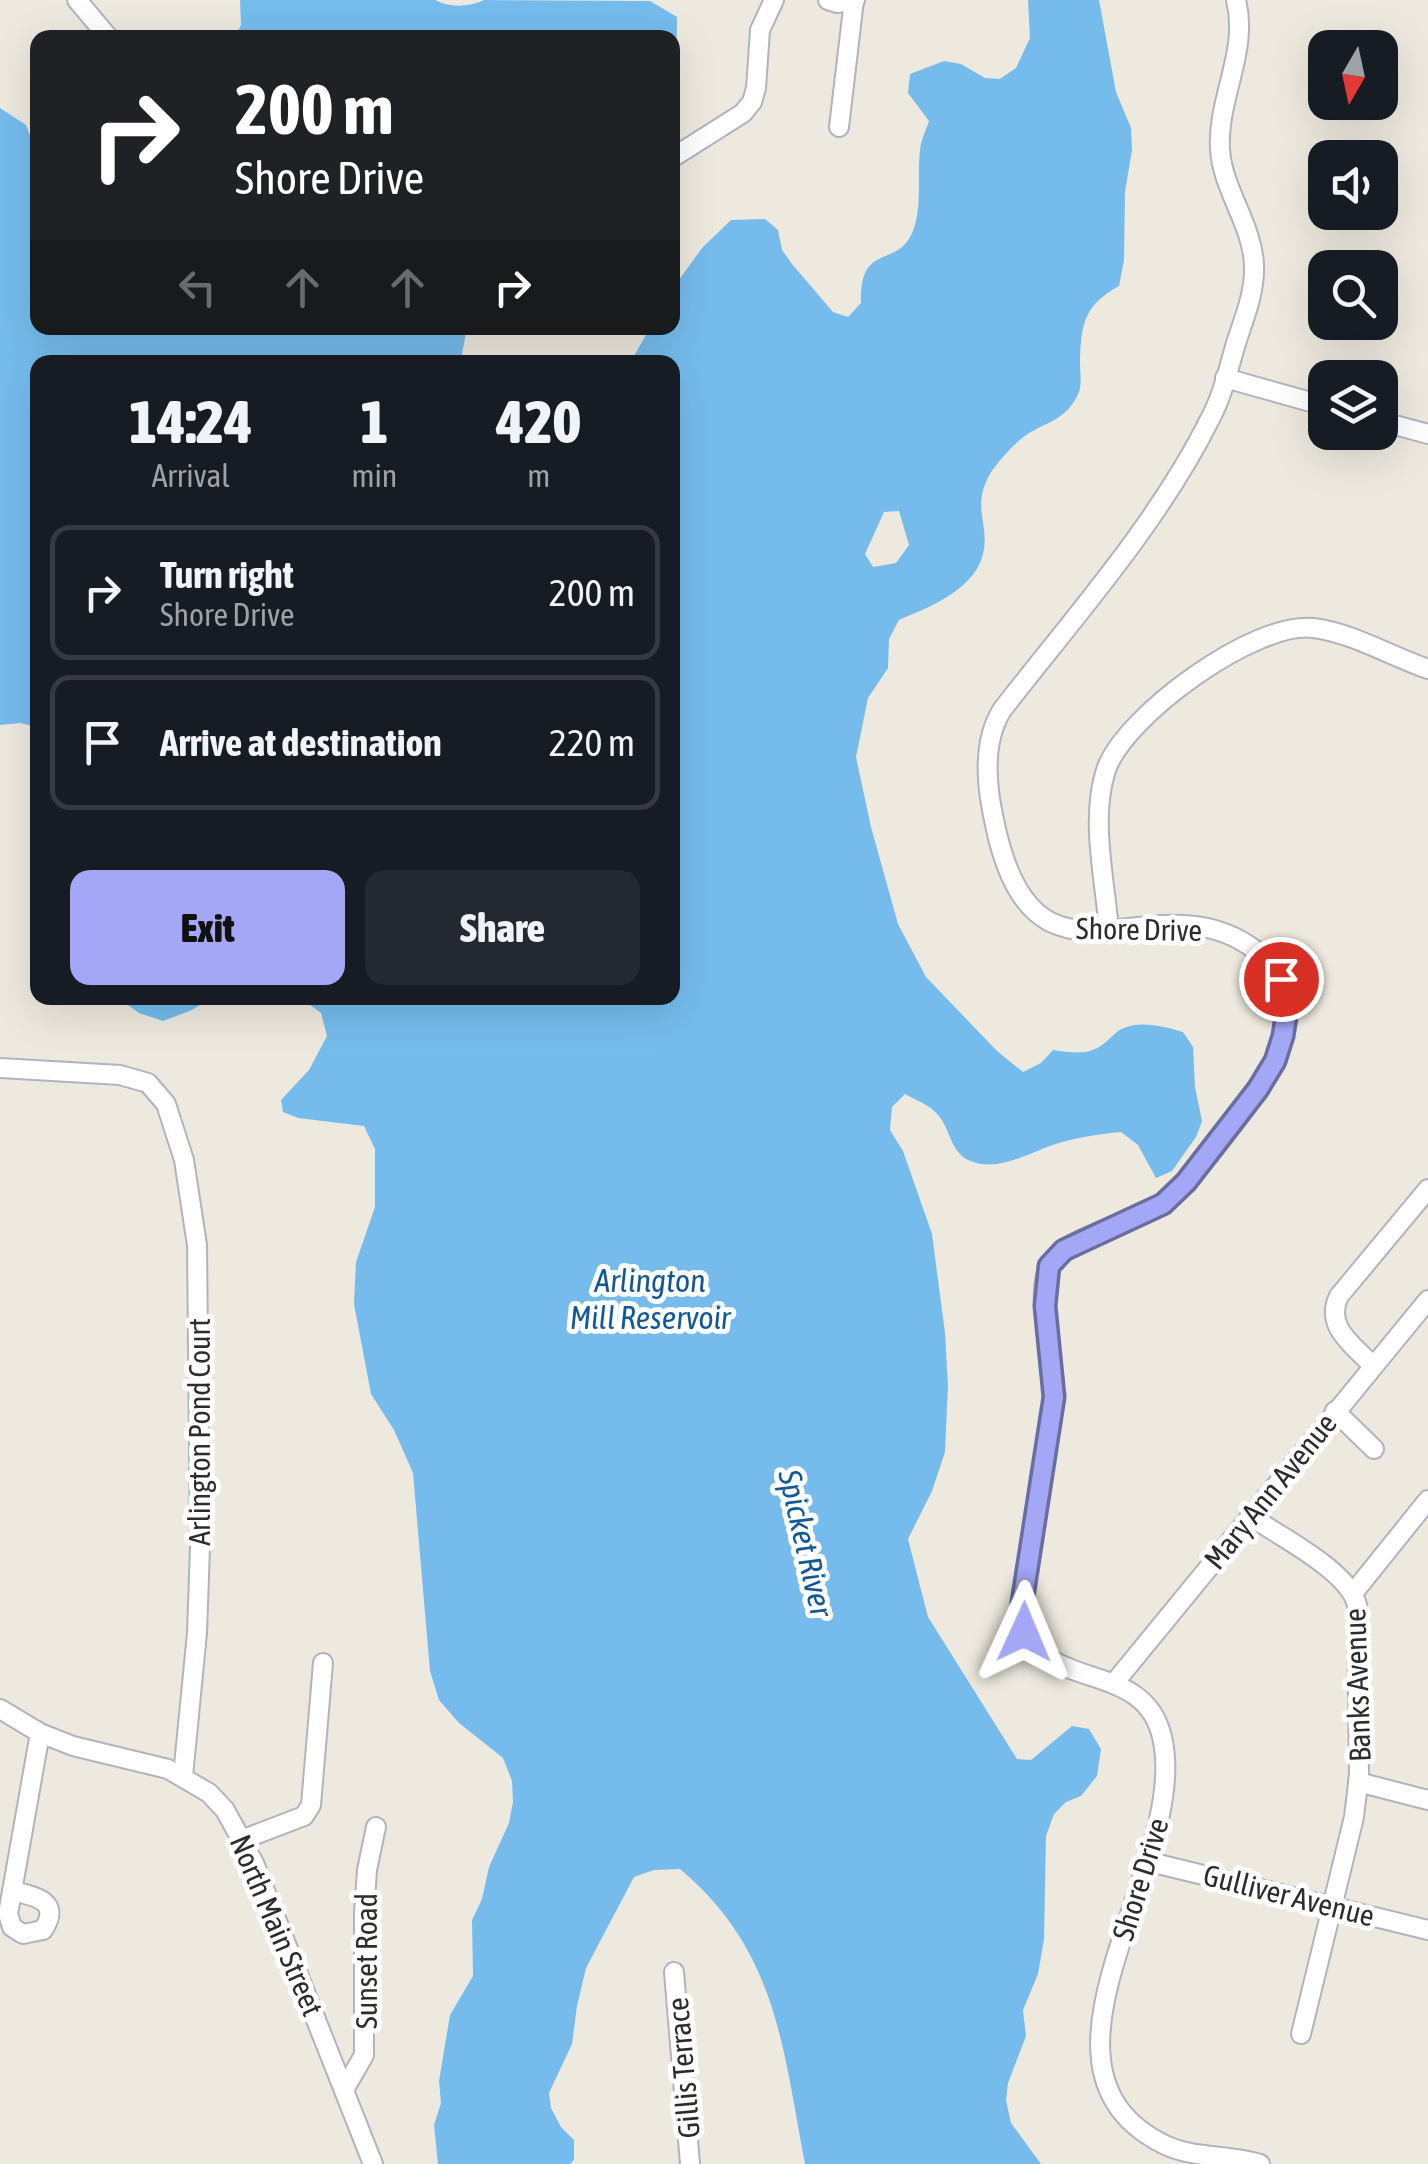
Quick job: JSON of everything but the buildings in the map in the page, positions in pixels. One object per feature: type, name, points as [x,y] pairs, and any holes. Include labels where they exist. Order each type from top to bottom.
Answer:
[{"type":"street","points":[[78,0],[102,30]]},
{"type":"street","points":[[680,153],[743,113],[752,102],[760,30],[774,0]]},
{"type":"street","points":[[828,0],[854,0],[840,127]]},
{"type":"street","name":"Shore Drive","points":[[1236,0],[1240,45],[1219,128],[1220,156],[1250,236],[1254,264],[1252,292],[1225,378],[1212,417],[1162,500],[1002,710],[991,733],[988,761],[992,815],[1002,856],[1017,888],[1038,912],[1056,925],[1085,932],[1187,924],[1232,936],[1259,952],[1276,970],[1285,988],[1288,1004],[1283,1036],[1266,1077],[1176,1194],[1150,1211],[1064,1250],[1053,1260],[1046,1275],[1045,1306],[1054,1397],[1020,1617],[1039,1654],[1134,1693],[1153,1712],[1163,1738],[1165,1780],[1150,1862],[1104,2002],[1099,2059],[1106,2087],[1121,2112],[1142,2132],[1167,2146],[1260,2164]]},
{"type":"street","points":[[1225,378],[1308,401]]},
{"type":"street","points":[[1398,426],[1428,434]]},
{"type":"street","points":[[1109,930],[1100,830],[1106,772],[1127,737],[1182,686],[1242,646],[1271,633],[1298,628],[1340,635],[1428,669]]},
{"type":"street","name":"Arlington Pond Court","points":[[0,1068],[120,1075],[148,1083],[166,1104],[184,1160],[197,1245],[200,1590],[183,1776]]},
{"type":"street","points":[[1372,1365],[1342,1334],[1334,1313],[1339,1296],[1428,1189]]},
{"type":"street","name":"Mary Ann Avenue","points":[[1114,1682],[1428,1300]]},
{"type":"street","points":[[1335,1411],[1374,1449]]},
{"type":"street","points":[[1354,1592],[1428,1500]]},
{"type":"street","name":"Banks Avenue","points":[[1250,1516],[1339,1576],[1354,1592],[1358,1617],[1358,1782],[1354,1817],[1300,2034]]},
{"type":"street","points":[[244,1839],[304,1816],[312,1805],[322,1663]]},
{"type":"street","name":"North Main Street","points":[[0,1710],[40,1733],[183,1776],[217,1802],[244,1839],[373,2164]]},
{"type":"street","points":[[12,1892],[40,1733]]},
{"type":"street","points":[[1358,1782],[1428,1800]]},
{"type":"street","name":"Sunset Road","points":[[344,2090],[364,2055],[364,1913],[376,1827]]},
{"type":"street","name":"Gulliver Avenue","points":[[1150,1862],[1428,1930]]},
{"type":"street","name":"Gillis Terrace","points":[[674,1972],[690,2164]]},
{"type":"water","points":[[240,0],[435,0],[459,6],[484,0],[650,1],[677,17],[677,30],[238,30]]},
{"type":"water","name":"Arlington Mill Reservoir","points":[[1028,0],[1099,0],[1116,92],[1131,128],[1124,260],[1119,286],[1099,300],[1087,316],[1082,336],[1080,389],[1074,402],[1061,416],[1017,442],[990,474],[981,504],[984,549],[973,575],[951,594],[899,620],[889,639],[888,668],[868,698],[856,757],[898,924],[926,977],[997,1051],[1023,1072],[1041,1063],[1053,1050],[1088,1051],[1134,1025],[1183,1032],[1193,1047],[1202,1121],[1196,1137],[1172,1171],[1156,1178],[1138,1145],[1121,1132],[1067,1141],[1003,1163],[980,1164],[957,1151],[935,1111],[905,1094],[892,1107],[890,1130],[903,1151],[932,1234],[945,1333],[945,1452],[932,1491],[908,1539],[928,1617],[1017,1759],[1031,1760],[1072,1726],[1089,1729],[1101,1749],[1097,1776],[1081,1796],[1066,1802],[1054,1814],[1046,1836],[1044,1939],[1038,1974],[1023,2010],[1026,2036],[1008,2083],[1006,2100],[1011,2123],[1041,2164],[805,2164],[781,2041],[756,1968],[737,1933],[712,1900],[680,1869],[654,1870],[634,1877],[586,1968],[572,2044],[549,2093],[551,2108],[561,2127],[574,2140],[574,2160],[570,2164],[438,2164],[434,2125],[441,2103],[439,2081],[450,2015],[473,1976],[472,1920],[482,1899],[489,1867],[509,1823],[512,1781],[503,1758],[459,1723],[439,1700],[430,1671],[413,1473],[394,1430],[371,1394],[354,1304],[356,1262],[375,1207],[375,1149],[364,1126],[298,1118],[283,1112],[281,1100],[309,1070],[327,1036],[321,1013],[310,1005],[680,1005],[680,355],[635,355],[646,335],[680,335],[680,278],[702,248],[731,220],[765,219],[778,230],[782,250],[792,264],[833,312],[848,317],[861,303],[866,270],[873,262],[900,249],[914,228],[920,150],[929,121],[908,93],[910,74],[944,61],[961,64],[985,78],[1000,79],[1016,68],[1030,38]],"holes":[[[899,511],[909,545],[896,563],[873,567],[865,554],[884,512]]]},
{"type":"water","points":[[0,108],[26,125],[30,136],[30,335],[466,335],[463,355],[30,355],[30,725],[0,725]]},
{"type":"water","points":[[128,1005],[200,1005],[163,1021]]},
{"type":"route","points":[[1024,1632],[1020,1617],[1054,1397],[1045,1306],[1049,1266],[1064,1250],[1163,1204],[1186,1182],[1275,1061],[1288,1004],[1281,979]]},
{"type":"water label","name":"Spicket River","points":[[806,1543]]}]
